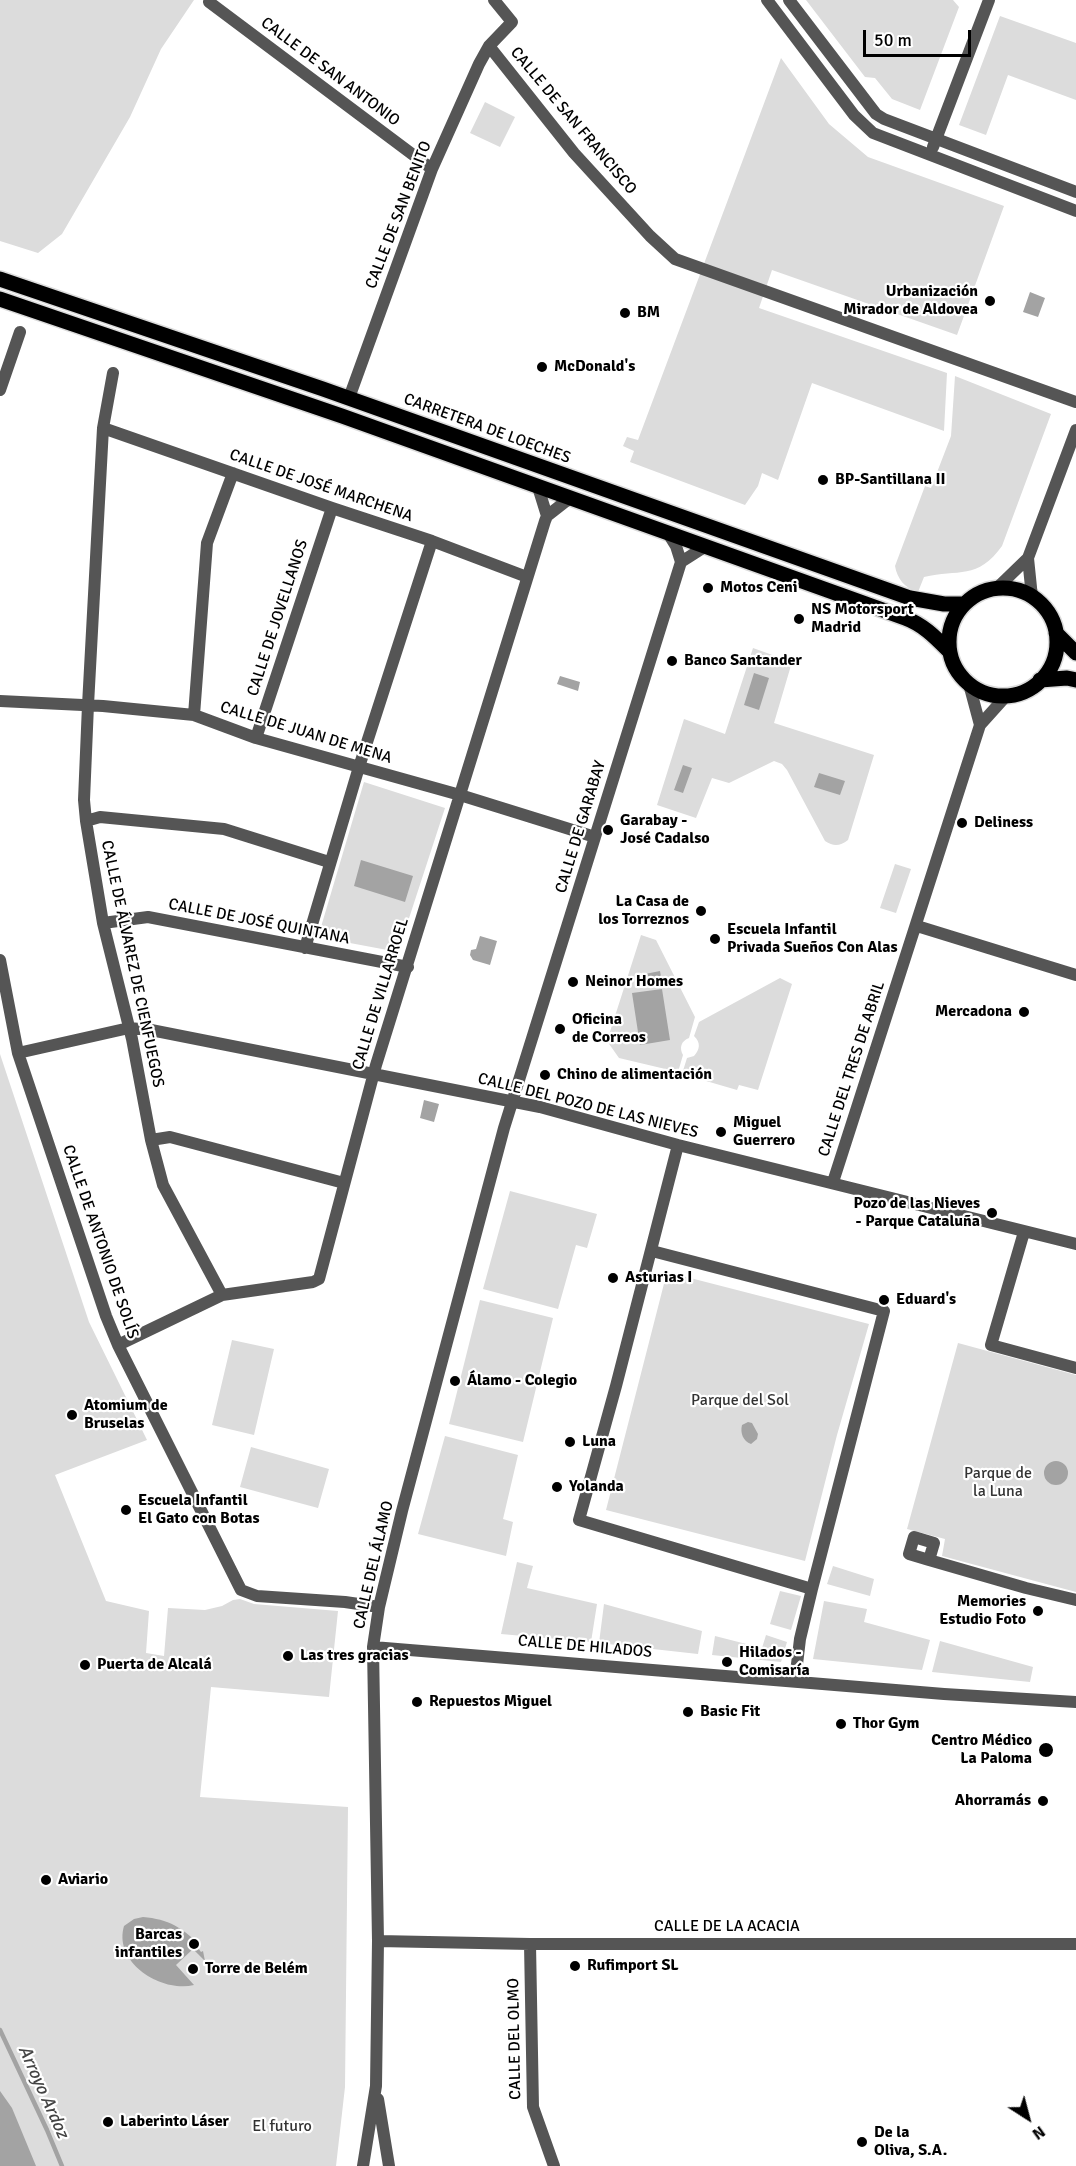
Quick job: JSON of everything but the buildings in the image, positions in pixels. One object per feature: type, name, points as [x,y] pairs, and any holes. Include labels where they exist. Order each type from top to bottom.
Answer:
[{"type":"main road","name":"CARRETERA DE LOECHES","points":[[0,279],[349,398],[910,598],[944,604],[964,604]]},
{"type":"main road","points":[[0,300],[333,412],[918,623],[950,652]]},
{"type":"main road","points":[[997,588],[1018,590],[1032,597],[1045,608],[1053,621],[1056,633],[1056,647],[1052,662],[1040,680],[1029,688],[1006,695],[983,692],[969,684],[959,674],[950,652],[949,633],[954,618],[964,604],[979,593],[997,588]]},
{"type":"main road","points":[[1056,633],[1076,653]]},
{"type":"main road","points":[[1040,680],[1067,678],[1076,680]]},
{"type":"street","name":"CALLE DE SAN FRANCISCO","points":[[494,0],[512,22],[489,46],[574,153],[650,236],[675,259],[1076,402]]},
{"type":"street","points":[[767,0],[863,126],[873,134],[1076,211]]},
{"type":"street","points":[[789,0],[876,114],[936,140],[1076,192]]},
{"type":"street","points":[[925,153],[932,149],[936,140],[989,0]]},
{"type":"street","name":"CALLE DE SAN ANTONIO","points":[[209,2],[432,169]]},
{"type":"street","name":"CALLE DE SAN BENITO","points":[[349,398],[432,169],[478,63],[489,46]]},
{"type":"street","points":[[0,390],[20,332]]},
{"type":"street","name":"CALLE DE ÁLVAREZ DE CIENFUEGOS","points":[[113,373],[103,428],[88,705],[84,800],[86,821],[103,923],[129,1028],[151,1140],[163,1185],[222,1295]]},
{"type":"street","name":"CALLE DE JOSÉ MARCHENA","points":[[103,428],[432,541],[527,577]]},
{"type":"street","points":[[997,588],[1028,558],[1076,430]]},
{"type":"street","points":[[194,715],[207,543],[233,473]]},
{"type":"street","points":[[538,487],[546,516],[570,498]]},
{"type":"street","name":"CALLE DE JOVELLANOS","points":[[256,738],[332,508]]},
{"type":"street","name":"CALLE DE VILLARROEL","points":[[118,1346],[222,1295],[313,1282],[319,1279],[374,1073],[546,516]]},
{"type":"street","points":[[668,533],[676,546],[680,565],[706,546]]},
{"type":"street","points":[[305,948],[329,862],[432,541]]},
{"type":"street","points":[[1028,558],[1032,597]]},
{"type":"street","name":"CALLE DE GARABAY","points":[[512,1102],[680,565]]},
{"type":"street","points":[[969,684],[980,725]]},
{"type":"street","name":"CALLE DEL TRES DE ABRIL","points":[[833,1182],[980,725],[1006,695]]},
{"type":"street","name":"CALLE DE JUAN DE MENA","points":[[0,701],[88,705],[194,715],[256,738],[460,795],[595,837]]},
{"type":"street","points":[[86,821],[100,817],[224,829],[329,862]]},
{"type":"street","name":"CALLE DE JOSÉ QUINTANA","points":[[103,923],[148,917],[408,967]]},
{"type":"street","points":[[917,926],[1076,975]]},
{"type":"street","name":"CALLE DE ANTONIO DE SOLÍS","points":[[0,960],[18,1053],[102,1305],[118,1346],[241,1590],[257,1596],[379,1606]]},
{"type":"street","name":"CALLE DEL POZO DE LAS NIEVES","points":[[18,1053],[129,1028],[151,1030],[540,1107],[678,1145],[1076,1244]]},
{"type":"street","name":"CALLE DEL ÁLAMO","points":[[363,2166],[376,2086],[378,1941],[373,1647],[379,1606],[405,1503],[512,1102]]},
{"type":"street","points":[[151,1140],[170,1137],[344,1183]]},
{"type":"street","points":[[678,1145],[652,1251],[579,1520],[812,1589]]},
{"type":"street","points":[[1024,1232],[991,1345],[1076,1368]]},
{"type":"street","points":[[652,1251],[884,1311],[812,1589],[800,1639],[795,1681]]},
{"type":"street","points":[[929,1560],[1076,1600]]},
{"type":"street","name":"CALLE DE HILADOS","points":[[373,1647],[975,1697],[1076,1702]]},
{"type":"street","name":"CALLE DE LA ACACIA","points":[[378,1941],[530,1944],[1076,1944]]},
{"type":"street","name":"CALLE DEL OLMO","points":[[530,1944],[533,2107],[554,2166]]},
{"type":"street","name":"CALLE DEL ÁLAMO","points":[[376,2086],[389,2166]]},
{"type":"green space","points":[[0,0],[194,0],[161,49],[130,117],[62,234],[38,253],[0,241]]},
{"type":"green space","points":[[806,0],[953,0],[959,7],[920,110],[892,99],[875,78],[865,77]]},
{"type":"green space","points":[[1000,16],[1076,43],[1076,100],[1008,75],[986,135],[959,125]]},
{"type":"green space","points":[[781,58],[829,124],[868,157],[1004,206],[957,335],[772,270],[759,308],[947,373],[944,431],[812,383],[778,480],[762,473],[758,486],[745,505],[630,462],[634,451],[623,446],[627,437],[638,440]]},
{"type":"green space","points":[[485,102],[515,117],[500,147],[470,133]]},
{"type":"green space","points":[[955,376],[1051,414],[1002,546],[993,557],[976,569],[924,577],[918,592],[902,582],[895,566],[925,486],[931,488],[951,436]]},
{"type":"green space","points":[[753,648],[792,662],[774,723],[874,755],[848,840],[842,844],[834,845],[825,841],[787,770],[782,764],[774,761],[729,783],[712,778],[696,818],[657,805],[684,719],[725,734]]},
{"type":"green space","points":[[364,782],[445,808],[398,952],[318,937]]},
{"type":"green space","points":[[895,864],[911,869],[896,913],[880,908]]},
{"type":"green space","points":[[641,935],[656,940],[695,1017],[689,1038],[682,1045],[683,1055],[678,1072],[619,1058],[607,1041]]},
{"type":"green space","points":[[780,978],[792,984],[758,1090],[739,1085],[737,1090],[682,1074],[687,1058],[694,1056],[698,1048],[698,1041],[694,1036],[699,1022]]},
{"type":"green space","name":"El futuro","points":[[0,1054],[89,1322],[147,1440],[55,1475],[106,1601],[149,1611],[146,1653],[164,1656],[168,1608],[205,1610],[240,1599],[254,1604],[338,1611],[329,1697],[211,1687],[200,1797],[348,1807],[345,2087],[336,2166],[0,2166]]},
{"type":"green space","points":[[510,1191],[597,1214],[587,1248],[576,1245],[558,1309],[483,1289]]},
{"type":"green space","name":"Parque del Sol","points":[[667,1272],[869,1324],[837,1435],[805,1561],[606,1510]]},
{"type":"green space","points":[[480,1300],[553,1318],[523,1442],[449,1424]]},
{"type":"green space","points":[[232,1340],[274,1349],[254,1435],[212,1425]]},
{"type":"green space","name":"Parque de la Luna","points":[[958,1343],[1076,1375],[1076,1592],[942,1556],[945,1539],[907,1529]]},
{"type":"green space","points":[[445,1436],[518,1455],[503,1519],[513,1522],[506,1556],[418,1534]]},
{"type":"green space","points":[[251,1447],[329,1469],[318,1508],[240,1487]]},
{"type":"green space","points":[[517,1562],[533,1566],[527,1588],[597,1604],[591,1642],[501,1634]]},
{"type":"green space","points":[[833,1566],[874,1579],[870,1596],[827,1584]]},
{"type":"green space","points":[[780,1591],[801,1596],[791,1630],[770,1624]]},
{"type":"green space","points":[[824,1601],[867,1609],[864,1622],[930,1640],[922,1670],[813,1659]]},
{"type":"green space","points":[[604,1604],[702,1631],[698,1654],[599,1643]]},
{"type":"green space","points":[[766,1635],[787,1642],[781,1662],[712,1655],[715,1636],[762,1648]]},
{"type":"green space","points":[[940,1641],[1033,1667],[1030,1682],[932,1672]]},
{"type":"shaded area","points":[[1030,292],[1045,298],[1038,317],[1023,312]]},
{"type":"shaded area","points":[[754,673],[769,678],[759,710],[744,705]]},
{"type":"shaded area","points":[[560,676],[580,682],[578,691],[557,684]]},
{"type":"shaded area","points":[[683,765],[692,768],[683,793],[674,790]]},
{"type":"shaded area","points":[[819,773],[845,781],[840,795],[814,787]]},
{"type":"shaded area","points":[[361,860],[413,876],[405,902],[354,886]]},
{"type":"shaded area","points":[[480,936],[497,941],[490,965],[473,960],[470,955],[471,950],[476,949]]},
{"type":"shaded area","points":[[660,971],[662,982],[647,984],[645,974]]},
{"type":"shaded area","points":[[662,989],[670,1040],[640,1045],[632,993]]},
{"type":"shaded area","points":[[424,1100],[439,1104],[434,1122],[420,1118]]},
{"type":"shaded area","points":[[752,1423],[758,1434],[757,1439],[751,1444],[744,1439],[741,1431],[742,1425]]},
{"type":"shaded area","points":[[1056,1461],[1064,1465],[1068,1473],[1064,1481],[1056,1485],[1048,1481],[1044,1473],[1048,1465]]},
{"type":"shaded area","points":[[143,1917],[175,1926],[188,1934],[200,1946],[198,1948],[201,1952],[203,1951],[205,1961],[193,1949],[176,1965],[194,1985],[181,1986],[155,1980],[133,1963],[126,1952],[123,1939],[124,1926],[134,1919]]},
{"type":"shaded area","points":[[0,2091],[12,2108],[36,2166],[0,2166]]},
{"type":"waterway","name":"Arroyo Ardoz","points":[[0,2030],[62,2166]]},
{"type":"place","name":"Urbanización Mirador de Aldovea","points":[[990,301]]},
{"type":"place","name":"BM","points":[[625,313]]},
{"type":"place","name":"McDonald's","points":[[542,367]]},
{"type":"place","name":"BP-Santillana II","points":[[823,480]]},
{"type":"place","name":"Motos Ceni","points":[[708,588]]},
{"type":"place","name":"NS Motorsport Madrid","points":[[799,619]]},
{"type":"place","name":"Banco Santander","points":[[672,661]]},
{"type":"place","name":"Deliness","points":[[962,823]]},
{"type":"place","name":"Garabay - José Cadalso","points":[[608,830]]},
{"type":"place","name":"La Casa de los Torreznos","points":[[701,911]]},
{"type":"place","name":"Escuela Infantil Privada Sueños Con Alas","points":[[715,939]]},
{"type":"place","name":"Neinor Homes","points":[[573,982]]},
{"type":"place","name":"Mercadona","points":[[1024,1012]]},
{"type":"place","name":"Oficina de Correos","points":[[560,1029]]},
{"type":"place","name":"Chino de alimentación","points":[[545,1075]]},
{"type":"place","name":"Miguel Guerrero","points":[[721,1132]]},
{"type":"place","name":"Pozo de las Nieves - Parque Cataluña","points":[[992,1213]]},
{"type":"place","name":"Asturias I","points":[[613,1278]]},
{"type":"place","name":"Eduard's","points":[[884,1300]]},
{"type":"place","name":"Álamo - Colegio","points":[[455,1381]]},
{"type":"place","name":"Atomium de Bruselas","points":[[72,1415]]},
{"type":"place","name":"Luna","points":[[570,1442]]},
{"type":"place","name":"Yolanda","points":[[557,1487]]},
{"type":"place","name":"Escuela Infantil El Gato con Botas","points":[[126,1510]]},
{"type":"place","name":"Memories Estudio Foto","points":[[1038,1611]]},
{"type":"place","name":"Las tres gracias","points":[[288,1656]]},
{"type":"place","name":"Hilados - Comisaría","points":[[727,1662]]},
{"type":"place","name":"Puerta de Alcalá","points":[[85,1665]]},
{"type":"place","name":"Repuestos Miguel","points":[[417,1702]]},
{"type":"place","name":"Basic Fit","points":[[688,1712]]},
{"type":"place","name":"Thor Gym","points":[[841,1724]]},
{"type":"place","name":"Centro Médico La Paloma","points":[[1046,1750]]},
{"type":"place","name":"Ahorramás","points":[[1043,1801]]},
{"type":"place","name":"Aviario","points":[[46,1880]]},
{"type":"place","name":"Barcas infantiles","points":[[194,1944]]},
{"type":"place","name":"Rufimport SL","points":[[575,1966]]},
{"type":"place","name":"Torre de Belém","points":[[193,1969]]},
{"type":"place","name":"Laberinto Láser","points":[[108,2122]]},
{"type":"place","name":"De la Oliva, S.A.","points":[[862,2142]]}]
